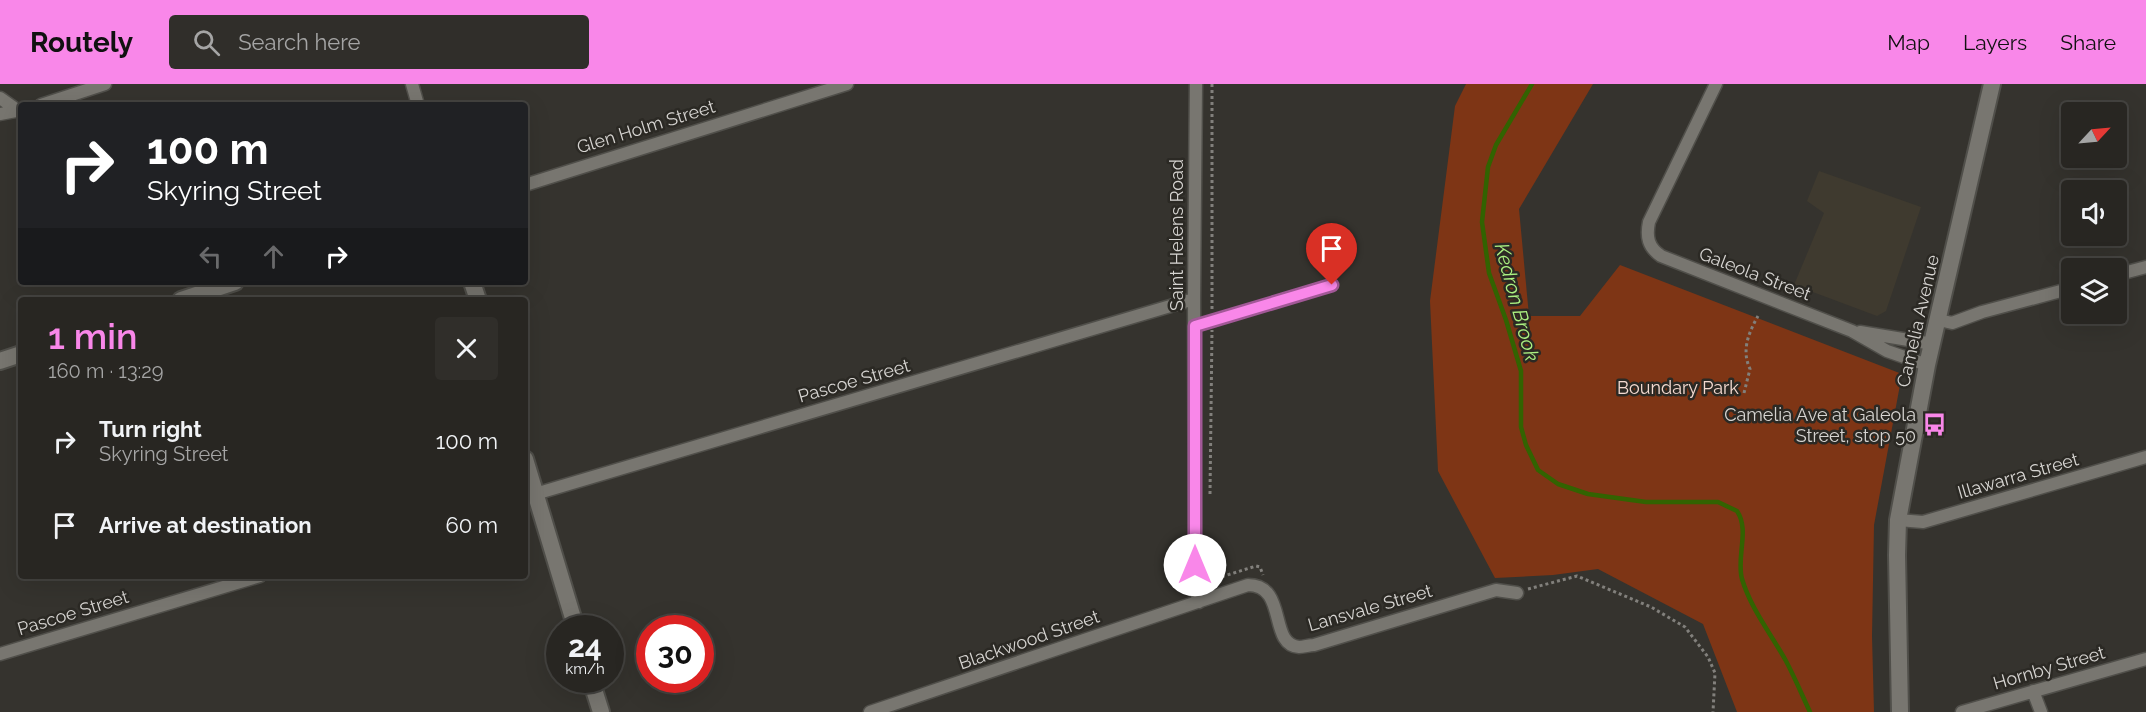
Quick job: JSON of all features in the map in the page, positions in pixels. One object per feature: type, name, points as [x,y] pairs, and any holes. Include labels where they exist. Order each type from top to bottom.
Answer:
[{"type":"street","points":[[50,102],[105,84]]},
{"type":"street","points":[[412,84],[417,102]]},
{"type":"street","name":"Glen Holm Street","points":[[528,184],[847,84]]},
{"type":"street","name":"Saint Helens Road","points":[[1196,84],[1195,589],[1199,602]]},
{"type":"street","name":"Galeola Street","points":[[1716,84],[1649,222],[1648,243],[1661,256],[1852,331],[1887,351],[1927,365]]},
{"type":"street","name":"Camelia Avenue","points":[[1900,712],[1897,538],[1899,520],[1927,365],[1992,84]]},
{"type":"street","points":[[0,98],[18,109]]},
{"type":"street","points":[[0,114],[18,110]]},
{"type":"street","points":[[2127,272],[2146,267]]},
{"type":"street","points":[[190,297],[226,285]]},
{"type":"street","points":[[1939,320],[1952,323],[1983,312],[2061,291]]},
{"type":"street","name":"Pascoe Street","points":[[530,495],[1194,299]]},
{"type":"street","name":"Galeola Street","points":[[1852,331],[1933,344]]},
{"type":"street","points":[[0,361],[18,355]]},
{"type":"street","name":"Illawarra Street","points":[[1899,520],[1923,522],[2146,458]]},
{"type":"street","points":[[530,495],[572,615]]},
{"type":"street","name":"Pascoe Street","points":[[0,654],[250,579]]},
{"type":"street","points":[[1199,602],[1248,585],[1265,588]]},
{"type":"street","name":"Lansvale Street","points":[[1265,588],[1270,595],[1284,637],[1297,647],[1314,645],[1496,590],[1517,593]]},
{"type":"street","name":"Blackwood Street","points":[[870,712],[1199,602]]},
{"type":"street","name":"Hornby Street","points":[[1962,712],[2146,658]]},
{"type":"street","points":[[2033,691],[2041,712]]},
{"type":"street","points":[[595,693],[601,712]]},
{"type":"lane","points":[[1195,326],[1332,285]]},
{"type":"path","points":[[1210,496],[1212,84]]},
{"type":"path","points":[[1744,393],[1750,369],[1746,346],[1749,331],[1758,316]]},
{"type":"path","points":[[1209,566],[1212,574],[1221,577],[1260,567],[1265,588]]},
{"type":"path","points":[[1517,593],[1577,576],[1651,608],[1684,627],[1708,657],[1715,673],[1713,712]]},
{"type":"shaded area","points":[[1819,171],[1921,207],[1886,311],[1877,316],[1794,285],[1824,213],[1807,201]]},
{"type":"green space","name":"Boundary Park","points":[[1466,84],[1593,84],[1519,209],[1529,316],[1580,316],[1620,265],[1902,374],[1874,525],[1872,636],[1874,712],[1737,712],[1703,624],[1598,569],[1553,575],[1495,578],[1438,471],[1430,301],[1455,106]]},
{"type":"waterway","name":"Kedron Brook","points":[[1532,84],[1496,145],[1488,167],[1482,222],[1489,273],[1521,371],[1521,427],[1526,445],[1538,470],[1558,484],[1588,494],[1646,502],[1718,502],[1737,511],[1741,518],[1743,535],[1742,579],[1756,611],[1786,661],[1810,712]]},
{"type":"place","name":"Camelia Ave at Galeola Street, stop 50","points":[[1934,425]]},
{"type":"route","points":[[1195,565],[1195,326],[1332,285]]}]
